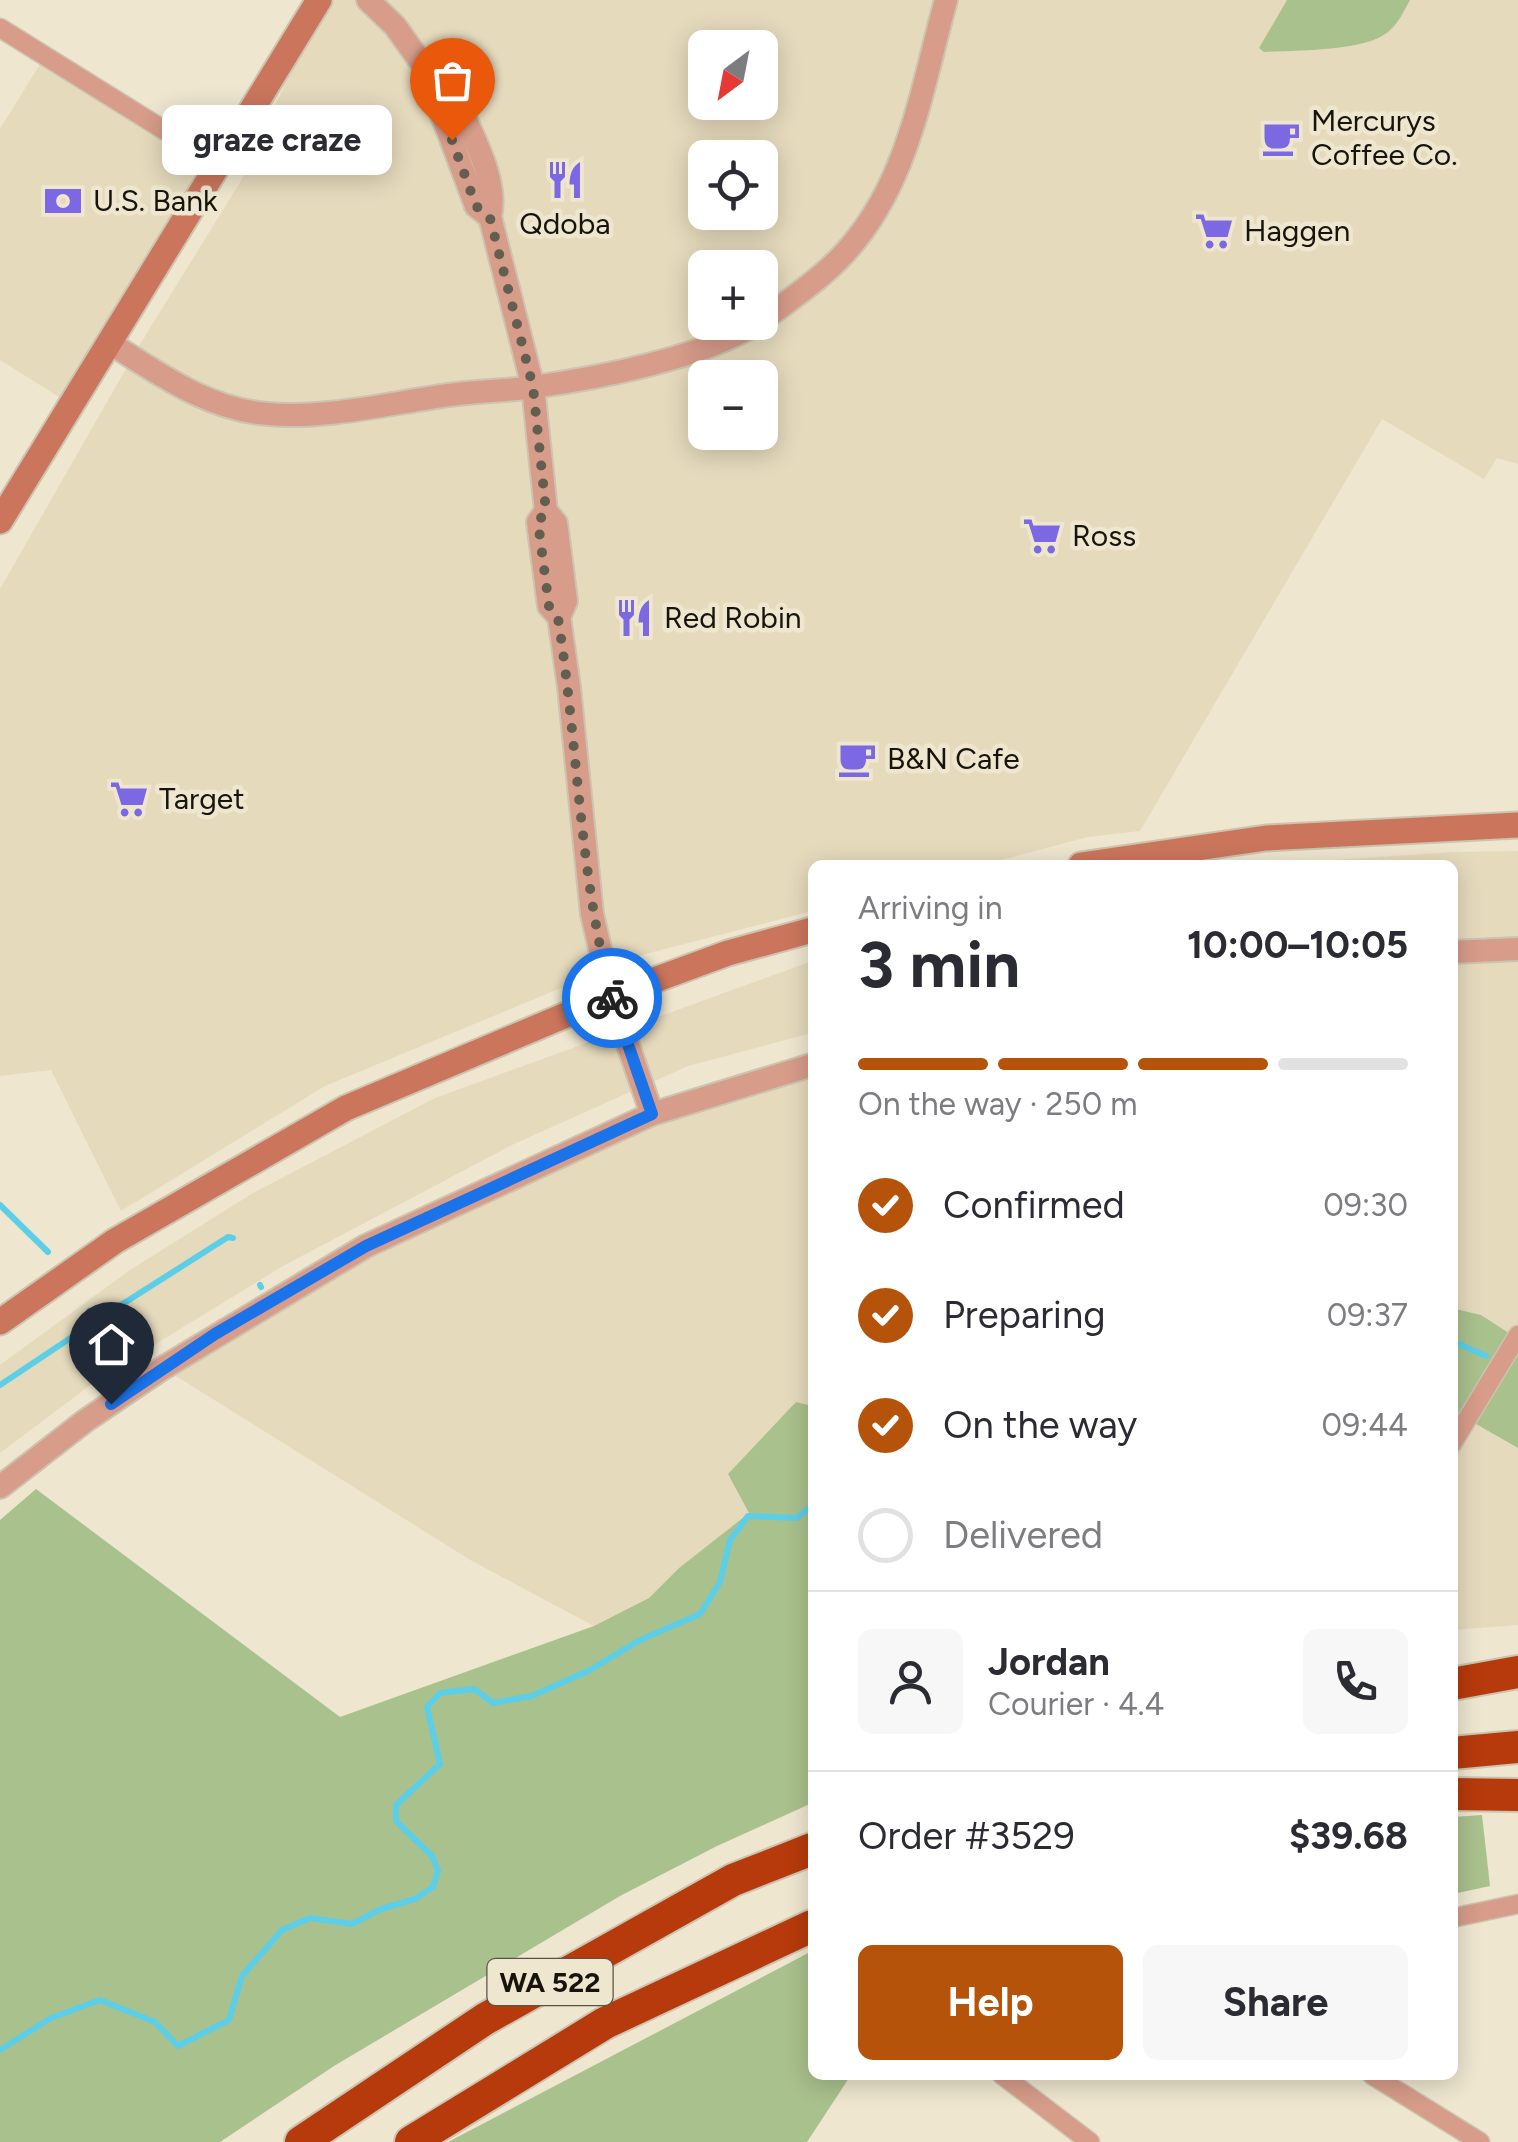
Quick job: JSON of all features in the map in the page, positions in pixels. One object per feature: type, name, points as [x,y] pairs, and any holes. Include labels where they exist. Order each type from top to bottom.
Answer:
[{"type":"highway","points":[[1458,1685],[1518,1672]]},
{"type":"highway","points":[[1458,1686],[1518,1682]]},
{"type":"highway","points":[[1458,1752],[1518,1746]]},
{"type":"highway","points":[[1458,1794],[1518,1794]]},
{"type":"highway","name":"WA 522","points":[[301,2142],[484,2019],[733,1880],[808,1851]]},
{"type":"highway","name":"WA 522","points":[[411,2142],[605,2023],[808,1928]]},
{"type":"main road","points":[[0,521],[318,0]]},
{"type":"main road","points":[[1115,860],[1266,838],[1518,824]]},
{"type":"main road","points":[[0,1322],[115,1241],[346,1108],[611,996],[728,953],[808,931]]},
{"type":"street","points":[[368,0],[395,26],[440,89],[456,97],[494,200],[490,218],[533,387],[546,511],[556,523],[566,600],[558,618],[592,914],[611,996],[652,1114]]},
{"type":"street","points":[[778,309],[840,258],[871,218],[900,164],[920,106],[946,0]]},
{"type":"street","points":[[0,28],[220,166]]},
{"type":"street","points":[[110,344],[219,405],[268,414],[332,413],[454,394],[533,387],[707,348],[723,340]]},
{"type":"street","points":[[1458,952],[1518,949]]},
{"type":"street","points":[[0,1487],[85,1421],[215,1334],[366,1246],[652,1114],[808,1066]]},
{"type":"street","points":[[1458,1434],[1518,1335]]},
{"type":"street","points":[[1458,1917],[1518,1904]]},
{"type":"street","points":[[1009,2080],[1090,2142]]},
{"type":"street","points":[[1380,2080],[1480,2142]]},
{"type":"shaded area","points":[[323,0],[1518,0],[1518,464],[1497,458],[1484,479],[1382,419],[1140,831],[1088,837],[1001,860],[808,860],[808,912],[638,956],[325,1086],[121,1211],[51,1070],[0,1076],[0,589],[139,346],[242,179]]},
{"type":"shaded area","points":[[45,56],[220,165],[72,405],[0,360],[0,129]]},
{"type":"shaded area","points":[[1518,851],[1518,938],[1458,939],[1458,860],[1336,860]]},
{"type":"shaded area","points":[[1518,949],[1518,1339],[1481,1315],[1458,1309],[1458,952]]},
{"type":"shaded area","points":[[808,962],[808,1034],[688,1066],[514,1144],[283,1266],[97,1380],[0,1453],[0,1365],[130,1270],[253,1193],[435,1098]]},
{"type":"shaded area","points":[[808,1066],[808,1405],[795,1402],[749,1513],[679,1568],[649,1598],[594,1626],[472,1561],[163,1368],[215,1335],[652,1114]]},
{"type":"shaded area","points":[[1458,1414],[1518,1448],[1518,1625],[1458,1630]]},
{"type":"green space","points":[[1287,0],[1410,0],[1395,25],[1377,39],[1329,49],[1264,52],[1259,48]]},
{"type":"green space","points":[[1458,1309],[1481,1315],[1518,1339],[1518,1448],[1458,1414]]},
{"type":"green space","points":[[796,1402],[808,1405],[808,1805],[620,1896],[334,2066],[220,2142],[0,2142],[0,1520],[36,1489],[340,1717],[594,1626],[649,1598],[679,1568],[749,1513],[728,1474]]},
{"type":"green space","points":[[1482,1815],[1490,1886],[1458,1893],[1458,1817]]},
{"type":"green space","points":[[808,1953],[808,2080],[848,2080],[807,2142],[448,2142]]},
{"type":"waterway","points":[[0,1205],[48,1252]]},
{"type":"waterway","points":[[89,1311],[99,1319],[228,1237],[233,1238]]},
{"type":"waterway","points":[[0,1385],[99,1319]]},
{"type":"waterway","points":[[1458,1344],[1486,1356]]},
{"type":"waterway","points":[[0,2050],[51,2018],[100,2000],[155,2022],[178,2046],[229,2020],[242,1976],[282,1930],[310,1918],[352,1924],[381,1909],[415,1899],[433,1887],[438,1871],[432,1856],[396,1821],[396,1805],[440,1764],[427,1707],[440,1693],[474,1689],[493,1703],[532,1696],[590,1670],[640,1640],[700,1614],[720,1582],[730,1540],[748,1516],[797,1518],[808,1508]]},
{"type":"way so far","points":[[452,140],[476,206],[490,218],[533,387],[546,511],[538,522],[549,606],[558,618],[572,715],[592,914],[612,998]]},
{"type":"place","name":"Mercurys Coffee Co.","points":[[1281,138]]},
{"type":"place","name":"graze craze","points":[[452,140]]},
{"type":"place","name":"Qdoba","points":[[565,180]]},
{"type":"place","name":"U.S. Bank","points":[[63,201]]},
{"type":"place","name":"Haggen","points":[[1214,231]]},
{"type":"place","name":"Ross","points":[[1042,536]]},
{"type":"place","name":"Red Robin","points":[[634,618]]},
{"type":"place","name":"B&N Cafe","points":[[857,759]]},
{"type":"place","name":"Target","points":[[129,799]]},
{"type":"route","points":[[111,1404],[215,1334],[366,1246],[652,1114],[612,998]]}]
